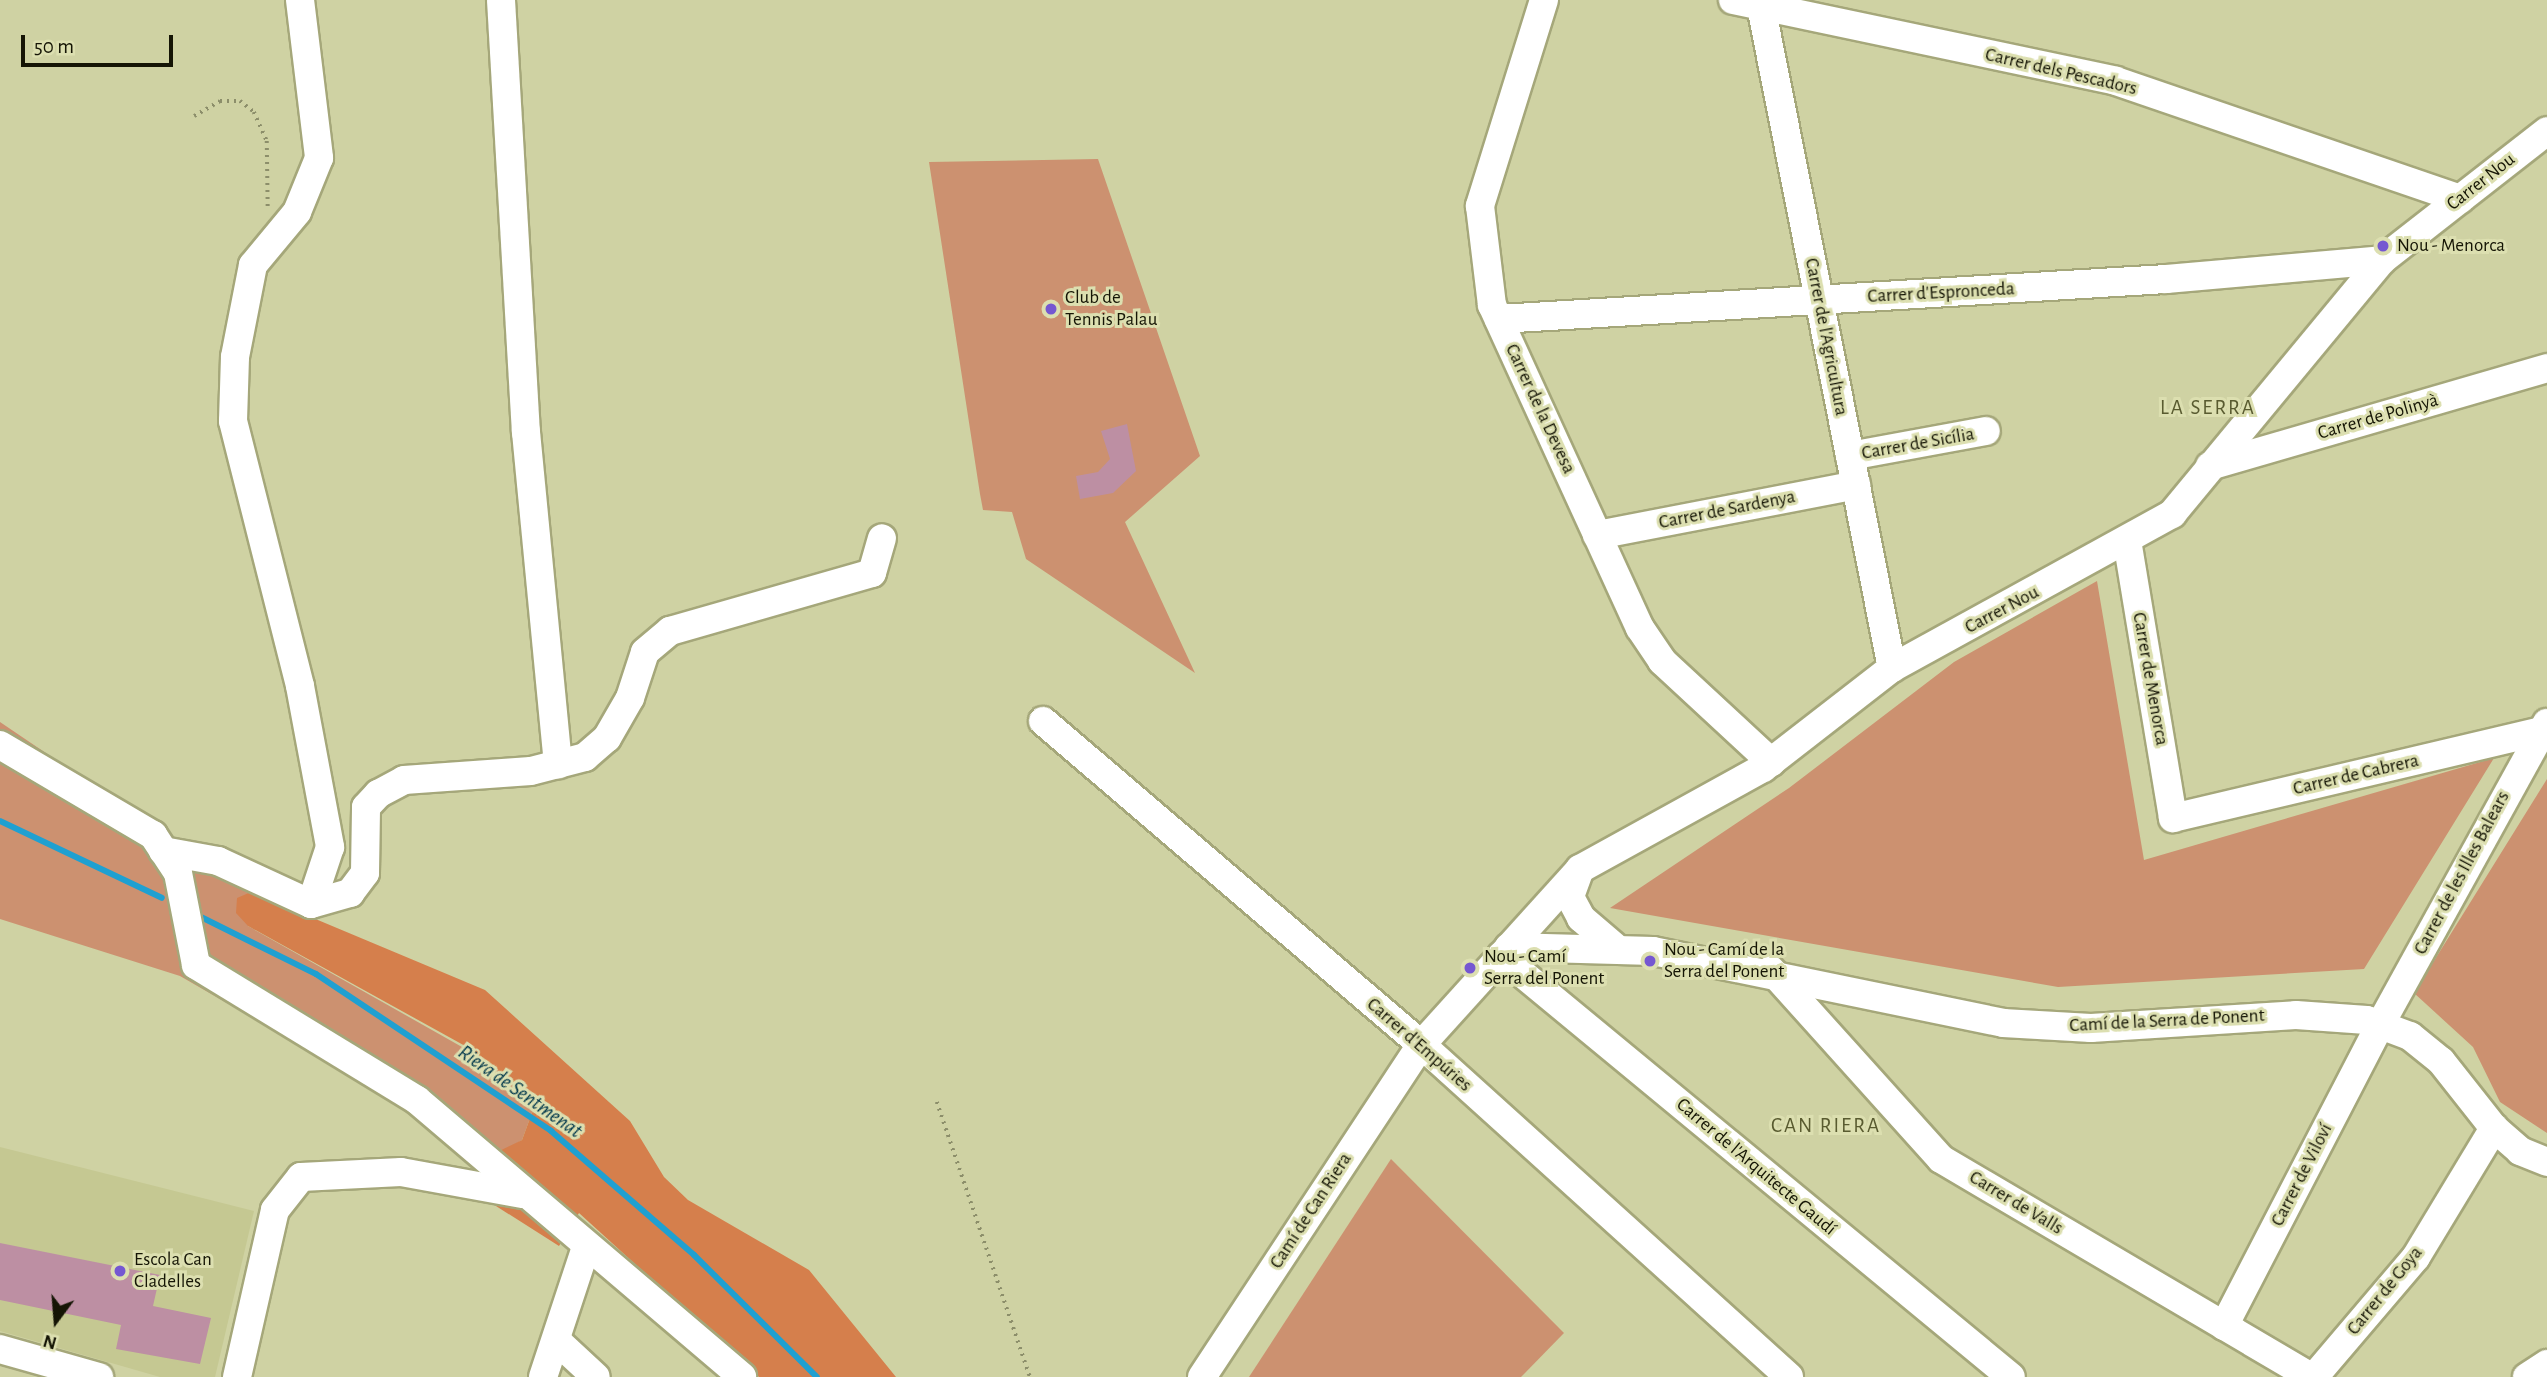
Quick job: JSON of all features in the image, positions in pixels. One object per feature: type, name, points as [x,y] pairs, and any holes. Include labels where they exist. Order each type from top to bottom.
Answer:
[{"type":"street","points":[[300,0],[319,158],[297,212],[253,265],[235,357],[233,421],[300,686],[330,847],[311,904]]},
{"type":"street","points":[[501,0],[526,432],[558,764]]},
{"type":"street","name":"Carrer de la Devesa","points":[[1544,0],[1480,206],[1499,319],[1597,535],[1662,662],[1772,762]]},
{"type":"street","name":"Carrer dels Pescadors","points":[[1733,0],[2116,81],[2460,199]]},
{"type":"street","name":"Carrer de l'Agricultura","points":[[1761,6],[1892,668]]},
{"type":"street","name":"Carrer Nou","points":[[1420,1045],[1580,869],[1772,762],[1892,668],[2172,514],[2382,260],[2547,131]]},
{"type":"street","name":"Carrer d'Espronceda","points":[[1499,319],[2382,260]]},
{"type":"street","name":"Carrer de Polinyà","points":[[2210,466],[2547,368]]},
{"type":"street","name":"Carrer de Sicília","points":[[1850,456],[1986,431]]},
{"type":"street","name":"Carrer de Sardenya","points":[[1597,535],[1856,485]]},
{"type":"street","points":[[163,851],[218,861],[311,904],[350,893],[365,873],[366,807],[378,794],[404,780],[558,764],[585,757],[607,738],[630,698],[645,652],[670,631],[872,573],[882,538]]},
{"type":"street","name":"Carrer de Menorca","points":[[2127,540],[2173,818]]},
{"type":"street","name":"Carrer d'Empúries","points":[[1043,721],[1420,1045],[1789,1377]]},
{"type":"street","name":"Carrer de Cabrera","points":[[2173,818],[2542,727]]},
{"type":"street","name":"Carrer de les Illes Balears","points":[[2380,1025],[2542,727]]},
{"type":"street","points":[[0,745],[153,835],[178,873],[196,965],[417,1100],[585,1250],[742,1377]]},
{"type":"street","points":[[1580,869],[1570,897],[1581,918],[1614,946]]},
{"type":"street","name":"Camí de la Serra de Ponent","points":[[1505,952],[1614,946],[1770,970],[2003,1023],[2091,1028],[2296,1015],[2380,1025],[2410,1036],[2441,1061],[2494,1128],[2520,1152],[2547,1162]]},
{"type":"street","name":"Carrer de l'Arquitecte Gaudí","points":[[1505,952],[1994,1372]]},
{"type":"street","name":"Carrer de Valls","points":[[1770,970],[1941,1159],[2312,1377]]},
{"type":"street","name":"Carrer de Viloví","points":[[2224,1326],[2380,1025]]},
{"type":"street","name":"Camí de Can Riera","points":[[1202,1377],[1420,1045]]},
{"type":"street","name":"Carrer de Goya","points":[[2312,1377],[2416,1257],[2494,1128]]},
{"type":"street","points":[[237,1377],[275,1210],[301,1177],[401,1172],[524,1195]]},
{"type":"street","points":[[543,1377],[585,1250]]},
{"type":"street","points":[[556,1340],[596,1377]]},
{"type":"street","points":[[0,1349],[99,1377]]},
{"type":"street","points":[[2527,1377],[2547,1364]]},
{"type":"path","points":[[194,116],[220,101],[240,101],[254,112],[267,141],[266,215]]},
{"type":"path","points":[[937,1102],[1030,1377]]},
{"type":"shaded area","name":"Club de Tennis Palau","points":[[1098,159],[1200,456],[1125,522],[1195,673],[1026,559],[1012,512],[983,510],[929,162]]},
{"type":"shaded area","points":[[2097,581],[2144,860],[2494,758],[2364,969],[2058,987],[1610,908],[1789,788],[1954,662]]},
{"type":"shaded area","points":[[0,722],[251,892],[248,926],[508,1073],[529,1094],[533,1110],[522,1140],[502,1152],[486,1152],[180,976],[0,919]]},
{"type":"shaded area","points":[[2547,779],[2547,1133],[2500,1102],[2473,1047],[2414,993]]},
{"type":"shaded area","points":[[251,892],[485,990],[630,1121],[664,1177],[688,1200],[809,1270],[896,1377],[759,1377],[579,1213],[559,1246],[485,1199],[475,1163],[522,1140],[533,1110],[529,1094],[467,1047],[248,926],[236,913],[237,898]]},
{"type":"shaded area","name":"Escola Can Cladelles","points":[[0,1147],[254,1211],[215,1377],[160,1377],[0,1331]]},
{"type":"shaded area","points":[[1391,1159],[1564,1333],[1521,1377],[1249,1377]]},
{"type":"building","points":[[1127,424],[1136,471],[1113,493],[1080,499],[1076,476],[1098,472],[1110,459],[1101,431]]},
{"type":"building","points":[[0,1243],[160,1275],[153,1306],[211,1318],[200,1364],[116,1349],[121,1325],[0,1300]]},
{"type":"waterway","name":"Riera de Sentmenat","points":[[0,821],[162,898]]},
{"type":"waterway","name":"Riera de Sentmenat","points":[[197,915],[316,974],[551,1131],[694,1255],[817,1377]]},
{"type":"place","name":"Nou - Menorca","points":[[2383,246]]},
{"type":"place","name":"Club de Tennis Palau","points":[[1051,309]]},
{"type":"place","name":"Nou - Camí de la Serra del Ponent","points":[[1650,961]]},
{"type":"place","name":"Nou - Camí Serra del Ponent","points":[[1470,968]]},
{"type":"place","name":"Escola Can Cladelles","points":[[120,1271]]},
{"type":"district","name":"LA SERRA","points":[[2208,408]]},
{"type":"district","name":"CAN RIERA","points":[[1826,1126]]}]
